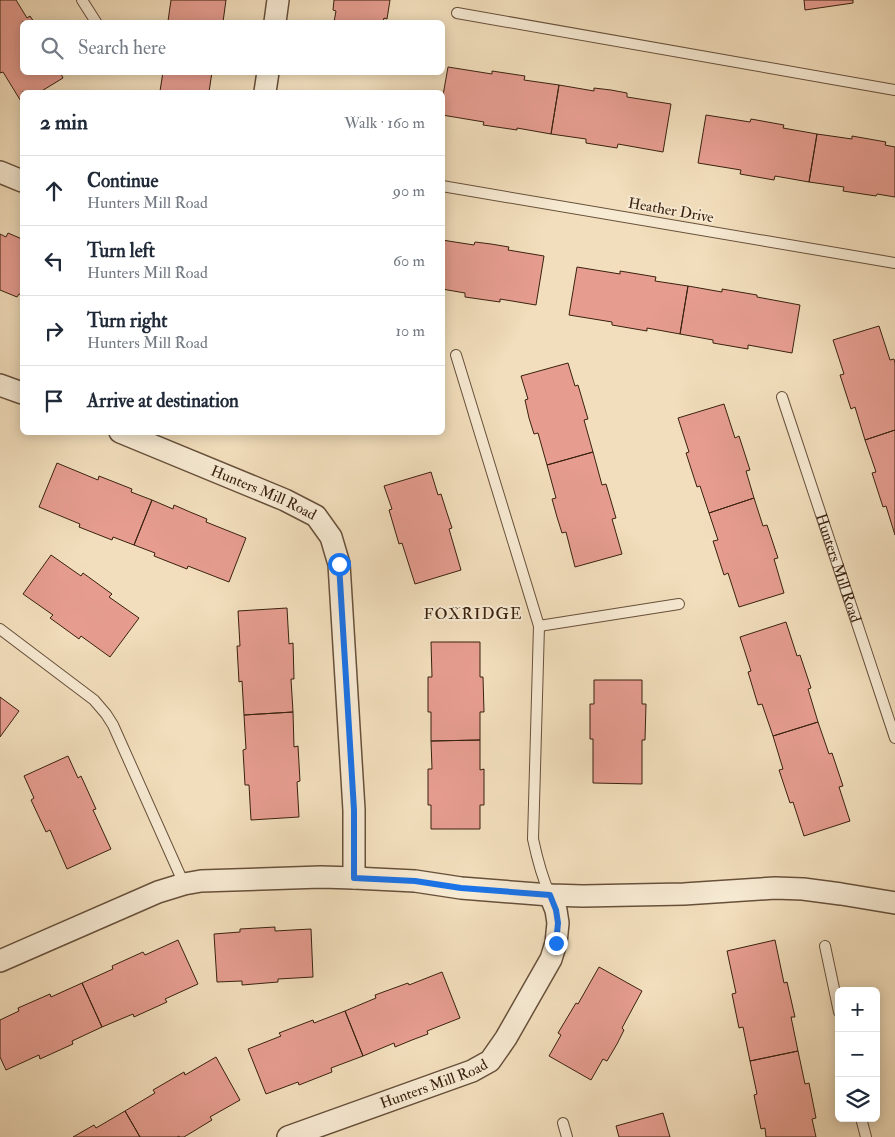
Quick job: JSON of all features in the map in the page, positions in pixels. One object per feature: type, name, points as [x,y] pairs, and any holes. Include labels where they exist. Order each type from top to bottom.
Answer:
[{"type":"street","points":[[275,20],[278,0]]},
{"type":"street","points":[[266,90],[268,75]]},
{"type":"street","points":[[0,172],[20,180]]},
{"type":"street","points":[[0,385],[20,393]]},
{"type":"street","name":"Hunters Mill Road","points":[[127,435],[285,500],[316,516],[331,537],[339,564],[354,810],[354,878]]},
{"type":"street","points":[[0,961],[158,892],[201,881],[321,877],[354,878],[415,881],[461,888],[550,895],[684,894],[775,888],[803,889],[895,903]]},
{"type":"street","name":"Hunters Mill Road","points":[[288,1137],[472,1072],[490,1061],[506,1038],[551,959],[556,943],[558,923],[556,910],[550,895]]},
{"type":"lane","points":[[82,0],[95,20]]},
{"type":"lane","points":[[457,13],[895,90]]},
{"type":"lane","name":"Heather Drive","points":[[445,187],[895,263]]},
{"type":"lane","name":"Hunters Mill Road","points":[[456,355],[539,626],[533,839],[544,883],[550,895]]},
{"type":"lane","name":"Hunters Mill Road","points":[[782,397],[895,738]]},
{"type":"lane","points":[[539,626],[679,604]]},
{"type":"lane","points":[[0,629],[94,700],[106,714],[113,725],[184,884]]},
{"type":"lane","points":[[825,946],[835,993]]},
{"type":"lane","points":[[863,1122],[866,1137]]},
{"type":"lane","points":[[563,1123],[568,1137]]},
{"type":"building","points":[[0,0],[16,0],[27,18],[30,16],[33,20],[20,20],[20,75],[62,75],[63,78],[43,90],[20,90],[20,100],[3,72],[0,73]]},
{"type":"building","points":[[171,0],[226,0],[223,20],[168,20]]},
{"type":"building","points":[[334,0],[390,0],[387,19],[384,18],[384,20],[334,20],[336,11],[333,10]]},
{"type":"building","points":[[804,0],[853,0],[853,3],[805,10]]},
{"type":"building","points":[[448,67],[492,74],[492,71],[525,76],[524,80],[559,85],[551,134],[483,125],[484,122],[445,116],[444,90]]},
{"type":"building","points":[[163,75],[212,75],[209,90],[160,90]]},
{"type":"building","points":[[559,85],[594,91],[594,88],[611,90],[627,93],[627,97],[671,104],[663,152],[618,144],[617,148],[586,143],[586,139],[551,134]]},
{"type":"building","points":[[706,115],[750,122],[751,119],[784,125],[783,128],[817,134],[809,182],[775,176],[774,180],[740,174],[741,170],[698,163]]},
{"type":"building","points":[[817,134],[852,139],[852,136],[886,142],[885,145],[895,147],[895,197],[843,191],[844,187],[809,182]]},
{"type":"building","points":[[8,233],[20,238],[20,294],[17,297],[0,290],[0,234],[6,237]]},
{"type":"building","points":[[445,240],[474,245],[475,242],[491,244],[509,247],[508,250],[544,256],[536,305],[500,299],[500,302],[465,297],[465,293],[445,290]]},
{"type":"building","points":[[577,267],[620,274],[620,271],[656,277],[655,281],[688,286],[680,334],[647,328],[647,331],[612,325],[612,322],[569,315]]},
{"type":"building","points":[[688,286],[722,292],[722,289],[800,305],[792,353],[748,345],[748,349],[713,343],[713,340],[680,334]]},
{"type":"building","points":[[879,326],[890,360],[894,359],[895,363],[895,430],[865,440],[855,407],[851,409],[840,375],[844,374],[833,340]]},
{"type":"building","points":[[568,363],[575,386],[578,385],[588,419],[584,420],[593,452],[547,465],[538,433],[534,434],[529,418],[525,400],[528,399],[521,376]]},
{"type":"building","points":[[724,404],[735,438],[739,436],[750,470],[746,471],[754,498],[709,513],[700,486],[697,487],[686,453],[689,452],[678,418]]},
{"type":"building","points":[[895,430],[895,535],[886,506],[883,507],[872,473],[876,472],[865,440]]},
{"type":"building","points":[[593,452],[602,485],[606,484],[616,518],[612,519],[622,554],[575,567],[566,532],[562,533],[552,499],[556,498],[547,465]]},
{"type":"building","points":[[57,463],[98,480],[99,476],[132,489],[131,492],[152,500],[134,545],[113,537],[112,540],[79,527],[80,524],[39,507]]},
{"type":"building","points":[[431,472],[438,495],[441,494],[452,528],[449,529],[461,570],[415,584],[402,543],[399,544],[389,510],[392,509],[384,486]]},
{"type":"building","points":[[754,498],[763,526],[767,525],[778,558],[774,559],[784,593],[739,607],[728,573],[724,575],[713,541],[718,540],[709,513]]},
{"type":"building","points":[[152,500],[173,509],[174,505],[207,519],[206,522],[246,538],[229,582],[188,566],[187,569],[154,556],[155,553],[134,545]]},
{"type":"building","points":[[51,555],[81,576],[83,573],[112,594],[109,597],[139,618],[110,657],[81,636],[79,639],[50,618],[53,615],[23,594]]},
{"type":"building","points":[[287,608],[289,644],[293,643],[294,679],[291,679],[293,712],[244,715],[242,681],[239,682],[237,646],[240,646],[238,611]]},
{"type":"building","points":[[786,622],[797,656],[800,655],[811,688],[808,689],[818,722],[773,736],[762,704],[758,705],[748,672],[751,671],[740,637]]},
{"type":"building","points":[[431,642],[480,642],[480,677],[483,677],[484,712],[480,712],[480,740],[431,741],[431,712],[428,712],[428,677],[432,677]]},
{"type":"building","points":[[594,680],[642,680],[642,704],[646,704],[645,740],[642,740],[642,784],[593,783],[593,739],[590,739],[590,704],[594,704]]},
{"type":"building","points":[[0,697],[19,711],[0,737]]},
{"type":"building","points":[[293,712],[294,747],[298,746],[300,781],[297,782],[299,817],[251,820],[249,785],[245,785],[243,750],[246,749],[244,715]]},
{"type":"building","points":[[818,722],[829,754],[832,753],[843,786],[839,787],[850,821],[804,836],[793,802],[790,803],[779,770],[783,769],[773,736]]},
{"type":"building","points":[[480,740],[480,770],[484,769],[484,805],[480,805],[480,829],[431,829],[431,805],[428,805],[428,769],[432,769],[431,741]]},
{"type":"building","points":[[68,756],[78,778],[81,776],[96,809],[93,810],[111,849],[67,869],[50,830],[46,832],[31,800],[34,798],[24,776]]},
{"type":"building","points":[[275,927],[275,931],[311,929],[313,977],[278,979],[278,982],[242,985],[242,981],[217,982],[214,934],[240,932],[240,929]]},
{"type":"building","points":[[178,940],[198,984],[165,999],[167,1002],[134,1017],[133,1014],[102,1027],[82,983],[113,969],[112,966],[143,952],[145,955]]},
{"type":"building","points":[[775,940],[784,983],[787,982],[795,1017],[791,1017],[798,1051],[750,1061],[743,1027],[739,1028],[732,994],[736,993],[727,951]]},
{"type":"building","points":[[599,967],[642,991],[622,1028],[624,1030],[617,1044],[607,1061],[603,1059],[591,1080],[549,1056],[561,1035],[558,1033],[576,1003],[578,1004]]},
{"type":"building","points":[[442,972],[460,1018],[427,1031],[428,1034],[395,1047],[394,1043],[363,1056],[345,1011],[376,998],[375,995],[408,983],[409,985]]},
{"type":"building","points":[[82,983],[102,1027],[72,1041],[73,1044],[40,1059],[39,1055],[6,1070],[0,1057],[0,1020],[19,1011],[18,1008],[50,994],[51,997]]},
{"type":"building","points":[[345,1011],[363,1056],[331,1068],[332,1072],[299,1085],[298,1082],[266,1094],[248,1049],[281,1036],[279,1033],[313,1020],[314,1023]]},
{"type":"building","points":[[798,1051],[805,1084],[809,1083],[816,1118],[812,1119],[816,1137],[766,1137],[765,1128],[761,1129],[754,1095],[757,1094],[750,1061]]},
{"type":"building","points":[[216,1057],[240,1100],[210,1117],[212,1120],[184,1137],[140,1137],[125,1111],[155,1093],[153,1090],[184,1072],[185,1075]]},
{"type":"building","points":[[125,1111],[140,1137],[73,1137],[94,1125],[96,1128]]},
{"type":"building","points":[[663,1113],[670,1137],[619,1137],[616,1126]]},
{"type":"district","name":"FOXRIDGE","points":[[473,613]]},
{"type":"route","points":[[339,564],[355,828],[354,878],[415,881],[461,888],[550,895],[556,910],[558,923],[556,943]]}]
